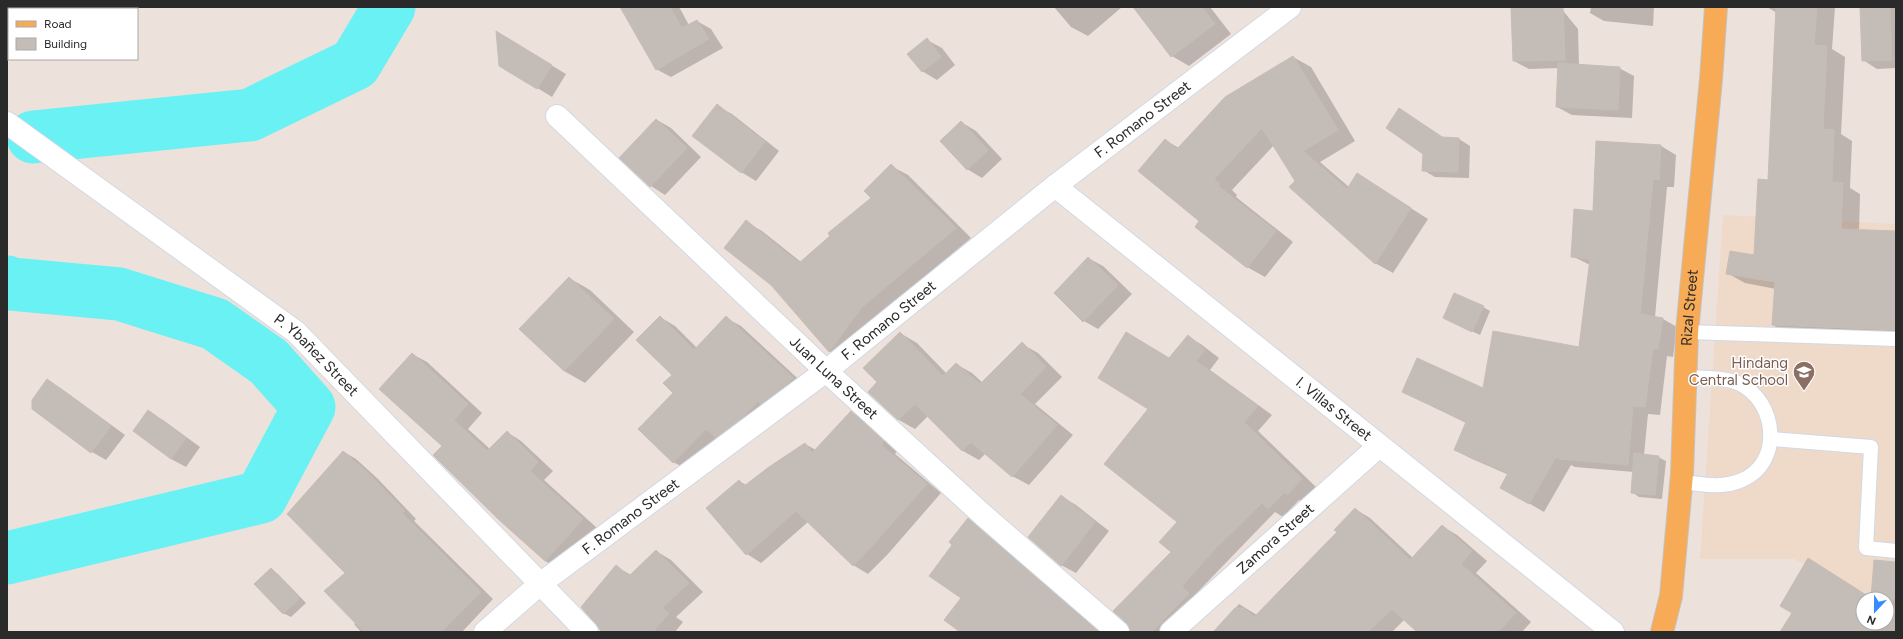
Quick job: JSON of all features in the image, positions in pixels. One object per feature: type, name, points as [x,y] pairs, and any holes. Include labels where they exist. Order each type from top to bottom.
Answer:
[{"type":"main road","name":"Rizal Street","points":[[1662,632],[1671,596],[1682,482],[1686,332],[1711,79],[1716,7]]},
{"type":"street","name":"F. Romano Street","points":[[485,632],[540,584],[826,371],[1055,186],[1290,7]]},
{"type":"street","name":"Juan Luna Street","points":[[557,116],[826,371],[983,515],[1118,632]]},
{"type":"street","name":"P. Ybañez Street","points":[[7,123],[296,332],[587,632]]},
{"type":"street","name":"I. Villas Street","points":[[1055,186],[1612,632]]},
{"type":"street","name":"Zamora Street","points":[[1171,632],[1379,446]]},
{"type":"lane","points":[[1686,332],[1896,340]]},
{"type":"lane","points":[[1682,482],[1719,486],[1743,479],[1754,472],[1762,462],[1768,451],[1771,439],[1767,413],[1760,401],[1751,392],[1740,384],[1727,380],[1686,377]]},
{"type":"lane","points":[[1771,439],[1871,447],[1866,548],[1896,551]]},
{"type":"shaded area","name":"Hindang Central School","points":[[1723,215],[1896,224],[1896,608],[1895,591],[1861,591],[1794,559],[1700,559]]},
{"type":"building","points":[[620,7],[670,7],[682,28],[697,20],[709,39],[656,70]]},
{"type":"building","points":[[1133,7],[1202,7],[1215,24],[1171,57]]},
{"type":"building","points":[[1511,7],[1563,7],[1565,60],[1513,61]]},
{"type":"building","points":[[1776,7],[1817,7],[1814,45],[1827,46],[1823,129],[1834,130],[1832,182],[1843,183],[1841,229],[1896,231],[1896,330],[1772,325],[1775,282],[1726,274],[1730,251],[1754,255],[1758,179],[1768,180]]},
{"type":"building","points":[[1860,7],[1890,7],[1892,60],[1862,61]]},
{"type":"building","points":[[496,31],[552,65],[537,89],[499,66]]},
{"type":"building","points":[[927,38],[941,57],[922,72],[907,54]]},
{"type":"building","points":[[1293,56],[1338,130],[1303,151],[1347,189],[1357,173],[1411,208],[1375,264],[1289,187],[1295,181],[1262,128],[1214,179],[1220,184],[1218,186],[1276,231],[1247,268],[1195,227],[1199,221],[1138,171],[1165,139],[1177,149],[1225,97]]},
{"type":"building","points":[[1558,63],[1620,67],[1618,110],[1556,107]]},
{"type":"building","points":[[717,104],[765,142],[741,173],[692,136]]},
{"type":"building","points":[[1399,108],[1442,137],[1459,138],[1458,172],[1422,171],[1423,154],[1386,128]]},
{"type":"building","points":[[656,119],[687,148],[650,187],[619,158]]},
{"type":"building","points":[[961,121],[988,150],[967,170],[940,141]]},
{"type":"building","points":[[1596,141],[1661,145],[1659,180],[1653,179],[1640,314],[1663,318],[1658,349],[1653,348],[1645,407],[1633,406],[1628,465],[1560,459],[1556,457],[1529,504],[1500,488],[1508,473],[1454,450],[1466,422],[1402,392],[1417,358],[1483,388],[1493,331],[1579,347],[1590,259],[1571,257],[1574,209],[1593,211]]},
{"type":"building","points":[[891,164],[956,228],[862,307],[829,352],[771,285],[724,248],[746,220],[799,263],[830,236],[828,233],[871,198],[864,191]]},
{"type":"building","points":[[1088,257],[1118,285],[1083,322],[1054,293]]},
{"type":"building","points":[[569,277],[614,319],[564,371],[519,329]]},
{"type":"building","points":[[1454,293],[1484,306],[1472,332],[1443,318]]},
{"type":"building","points":[[660,316],[694,350],[726,316],[793,378],[761,404],[758,401],[740,420],[716,438],[706,429],[673,463],[638,429],[673,393],[663,383],[672,375],[636,340]]},
{"type":"building","points":[[900,332],[943,376],[956,363],[980,384],[1022,342],[1046,367],[1020,394],[1057,425],[1012,477],[971,442],[962,451],[915,404],[898,420],[868,392],[877,382],[863,368]]},
{"type":"building","points":[[1126,332],[1169,358],[1188,335],[1205,350],[1196,361],[1258,406],[1244,422],[1302,479],[1287,495],[1285,492],[1268,509],[1262,503],[1214,550],[1182,586],[1189,593],[1152,632],[1130,632],[1126,623],[1113,611],[1171,552],[1159,542],[1177,522],[1104,464],[1148,409],[1098,378]]},
{"type":"building","points":[[412,353],[468,404],[454,420],[487,451],[507,431],[538,462],[530,471],[583,519],[545,561],[498,519],[433,455],[442,446],[379,389]]},
{"type":"building","points":[[47,379],[111,426],[91,453],[32,409],[32,400]]},
{"type":"building","points":[[148,410],[186,438],[171,459],[133,431]]},
{"type":"building","points":[[851,411],[884,441],[881,445],[927,484],[853,566],[796,511],[746,555],[706,508],[739,480],[744,486],[805,443],[812,453]]},
{"type":"building","points":[[343,451],[366,471],[405,511],[402,513],[481,592],[441,632],[364,632],[324,591],[345,573],[287,514]]},
{"type":"building","points":[[1634,453],[1659,456],[1655,495],[1631,493]]},
{"type":"building","points":[[1061,495],[1095,522],[1061,566],[1028,537]]},
{"type":"building","points":[[1355,508],[1410,560],[1442,525],[1472,551],[1461,564],[1516,613],[1498,632],[1417,632],[1392,609],[1368,632],[1213,632],[1235,608],[1244,608],[1254,617],[1337,532],[1334,530]]},
{"type":"building","points":[[968,518],[1099,632],[960,632],[944,620],[961,598],[929,576],[952,545],[949,542]]},
{"type":"building","points":[[656,550],[689,583],[662,608],[669,613],[653,632],[602,632],[581,607],[616,565],[629,576]]},
{"type":"building","points":[[1808,558],[1860,591],[1855,591],[1855,631],[1870,631],[1780,632],[1792,613],[1780,606]]},
{"type":"building","points":[[1874,560],[1896,562],[1895,597],[1895,591],[1872,591]]},
{"type":"building","points":[[271,568],[300,598],[283,614],[254,584]]},
{"type":"waterway","points":[[33,137],[250,115],[355,64],[389,7]]},
{"type":"waterway","points":[[7,282],[11,284],[119,294],[215,324],[269,362],[309,407],[261,497],[7,558]]},
{"type":"place","name":"Hindang Central School","points":[[1804,392]]}]
